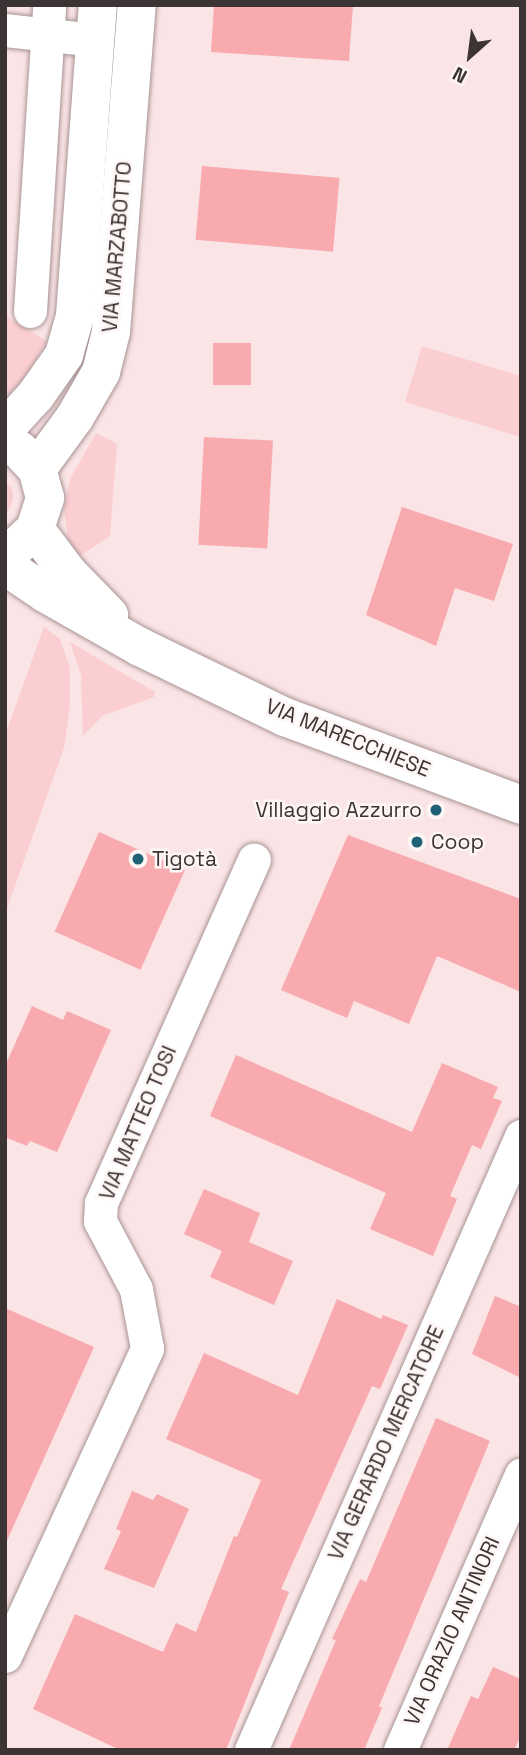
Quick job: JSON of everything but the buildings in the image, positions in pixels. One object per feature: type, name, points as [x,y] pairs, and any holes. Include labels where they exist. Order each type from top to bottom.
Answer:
[{"type":"main road","name":"VIA MARZABOTTO","points":[[37,469],[75,417],[101,372],[111,332],[137,5]]},
{"type":"main road","name":"VIA MARZABOTTO","points":[[5,429],[36,395],[64,355],[75,316],[96,22]]},
{"type":"main road","points":[[5,444],[27,456],[37,469],[45,498],[20,540]]},
{"type":"main road","name":"VIA MARECCHIESE","points":[[20,540],[68,573],[140,647]]},
{"type":"main road","name":"VIA MARECCHIESE","points":[[5,566],[45,593],[140,647],[305,726],[521,804]]},
{"type":"street","name":"VIA MARZABOTTO","points":[[5,30],[48,20],[96,22]]},
{"type":"street","points":[[30,312],[48,20]]},
{"type":"street","name":"VIA MATTEO TOSI","points":[[5,1656],[147,1348],[136,1289],[100,1221],[101,1203],[254,860]]},
{"type":"street","name":"VIA GERARDO MERCATORE","points":[[251,1750],[521,1136]]},
{"type":"street","name":"VIA ORAZIO ANTINORI","points":[[400,1750],[521,1474]]},
{"type":"shaded area","points":[[5,316],[47,341],[23,379],[5,399]]},
{"type":"shaded area","points":[[422,346],[521,376],[521,437],[405,402]]},
{"type":"shaded area","points":[[96,433],[117,444],[110,536],[78,557],[68,539],[64,510],[70,479]]},
{"type":"shaded area","points":[[5,480],[13,491],[13,500],[5,517]]},
{"type":"shaded area","points":[[44,627],[60,639],[70,668],[70,704],[64,748],[5,914],[5,735]]},
{"type":"shaded area","points":[[70,642],[155,692],[154,697],[102,716],[83,736],[81,675]]},
{"type":"place","name":"Villaggio Azzurro","points":[[436,810]]},
{"type":"place","name":"Coop","points":[[417,842]]},
{"type":"place","name":"Tigotà","points":[[138,859]]}]
